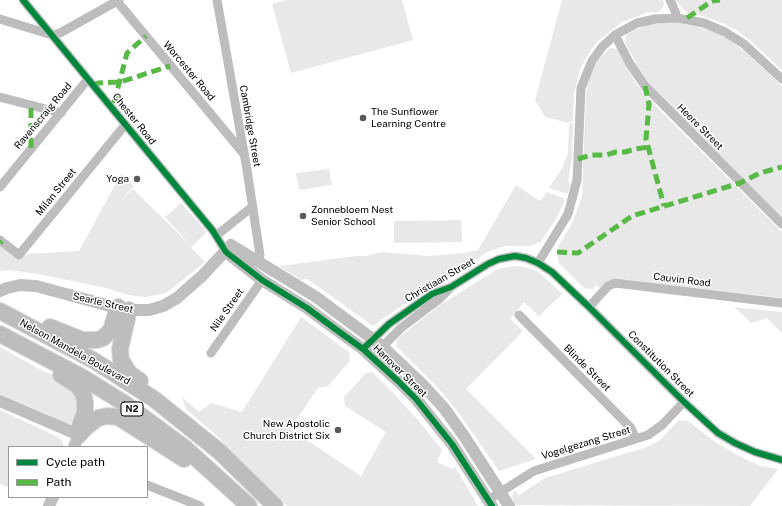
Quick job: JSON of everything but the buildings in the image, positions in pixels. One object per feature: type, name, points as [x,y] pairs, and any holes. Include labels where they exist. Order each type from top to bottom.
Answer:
[{"type":"highway","points":[[5,309],[82,340],[90,341],[97,340],[107,335],[124,308]]},
{"type":"highway","points":[[124,308],[120,349],[121,360],[129,373],[161,396],[200,428],[220,452]]},
{"type":"highway","name":"Nelson Mandela Boulevard","points":[[5,309],[93,360],[154,399],[220,452],[275,506]]},
{"type":"highway","name":"Nelson Mandela Boulevard","points":[[0,334],[82,377],[124,403],[185,448],[248,506]]},
{"type":"highway","points":[[0,340],[77,385],[83,393],[86,402],[85,412],[79,429],[77,441]]},
{"type":"highway","points":[[77,441],[85,428],[98,418],[107,416],[118,417],[197,466],[248,506]]},
{"type":"street","name":"Chester Road","points":[[23,0],[216,235],[229,248]]},
{"type":"street","points":[[0,19],[52,35],[60,33],[117,0]]},
{"type":"street","name":"Worcester Road","points":[[117,0],[244,155]]},
{"type":"street","name":"Cambridge Street","points":[[217,0],[260,255]]},
{"type":"street","points":[[670,0],[676,11],[677,18]]},
{"type":"street","points":[[538,263],[568,214],[577,180],[581,88],[592,61],[602,47],[615,35],[637,23],[655,19],[677,18],[704,24],[725,32],[744,44],[782,79]]},
{"type":"street","name":"Heere Street","points":[[615,35],[629,62],[645,86],[782,224]]},
{"type":"street","name":"Ravenscraig Road","points":[[0,187],[4,176],[61,113],[88,79]]},
{"type":"street","points":[[0,96],[61,113]]},
{"type":"street","name":"Milan Street","points":[[0,240],[19,255],[125,125]]},
{"type":"street","points":[[216,235],[252,206]]},
{"type":"street","name":"Hanover Street","points":[[229,248],[262,280],[307,308],[367,353],[398,381],[425,410],[452,444],[490,503]]},
{"type":"street","name":"Hanover Street","points":[[229,248],[316,297],[382,346],[422,384],[444,408],[509,506]]},
{"type":"street","name":"Searle Street","points":[[0,291],[20,285],[36,286],[124,308],[149,310],[171,302],[192,285],[229,248]]},
{"type":"street","name":"Christiaan Street","points":[[367,353],[372,339],[389,324],[425,298],[451,287],[488,264],[499,259],[515,256],[538,263]]},
{"type":"street","name":"Constitution Street","points":[[538,263],[552,272],[684,402],[718,433],[755,452],[782,460]]},
{"type":"street","name":"Nile Street","points":[[211,353],[262,280]]},
{"type":"street","name":"Cauvin Road","points":[[589,307],[608,286],[615,283],[782,303]]},
{"type":"street","name":"Christiaan Street","points":[[367,353],[382,346],[401,328],[438,300],[451,287]]},
{"type":"street","name":"Blinde Street","points":[[519,315],[631,428],[636,439]]},
{"type":"street","points":[[0,402],[77,441]]},
{"type":"street","name":"Vogelgezang Street","points":[[490,503],[501,492],[534,471],[654,432],[684,402]]},
{"type":"street","points":[[148,484],[200,506]]},
{"type":"shaded area","points":[[287,0],[402,0],[413,40],[291,73],[272,4]]},
{"type":"shaded area","points":[[562,0],[663,0],[664,3],[659,12],[649,12],[622,22],[598,41],[590,51],[580,69],[574,94],[573,121],[568,123],[545,117],[535,100]]},
{"type":"shaded area","points":[[675,0],[782,0],[782,70],[751,41],[735,29],[703,16],[686,12]]},
{"type":"shaded area","points":[[671,22],[699,27],[728,39],[747,53],[782,86],[782,218],[654,91],[639,68],[626,44],[625,39],[627,34],[646,25]]},
{"type":"shaded area","points":[[610,48],[618,49],[637,85],[655,105],[782,232],[782,298],[615,278],[606,281],[600,288],[596,285],[593,289],[584,288],[558,262],[559,251],[557,249],[572,223],[582,197],[586,93],[588,84],[594,68],[601,57]]},
{"type":"shaded area","points":[[573,122],[572,158],[568,181],[570,185],[568,193],[565,193],[549,188],[561,170],[568,153],[569,124]]},
{"type":"shaded area","points":[[329,169],[332,185],[299,190],[296,173]]},
{"type":"shaded area","points":[[121,174],[134,186],[118,203],[133,189],[189,244],[165,217],[181,203],[207,232],[191,247],[205,262],[165,293],[146,297],[128,295],[106,288],[44,275],[9,270],[0,271],[0,245],[14,257],[25,256],[27,254],[79,251]]},
{"type":"shaded area","points":[[516,185],[540,201],[547,192],[563,198],[565,201],[556,219],[540,243],[539,242],[531,246],[506,246],[489,251],[397,309],[373,326],[313,283],[306,279],[301,280],[279,266],[366,256],[383,252],[429,256],[465,253],[478,250]]},
{"type":"shaded area","points":[[461,220],[462,242],[394,243],[394,221]]},
{"type":"shaded area","points":[[518,266],[532,269],[540,273],[562,294],[539,316],[524,302],[510,319],[523,331],[466,389],[536,459],[499,471],[458,412],[439,389],[396,346],[398,338],[440,305],[496,270]]},
{"type":"shaded area","points":[[734,307],[782,312],[782,333],[767,318],[751,323]]},
{"type":"shaded area","points":[[301,317],[350,353],[349,362],[328,386],[318,388],[290,429],[361,476],[386,432],[345,406],[344,397],[366,373],[372,372],[418,420],[442,450],[437,462],[452,469],[454,466],[455,467],[478,506],[287,506],[216,435],[186,409],[182,397],[199,412],[211,403],[242,412]]},
{"type":"shaded area","points":[[0,347],[71,385],[82,404],[75,423],[63,423],[47,414],[0,394]]},
{"type":"shaded area","points":[[0,410],[61,439],[64,446],[8,446],[8,488],[0,484]]},
{"type":"shaded area","points":[[679,420],[688,421],[718,444],[745,459],[761,466],[778,469],[750,506],[515,505],[512,496],[514,490],[519,495],[545,478],[644,448],[659,441]]},
{"type":"marked path","points":[[687,18],[712,1],[720,0]]},
{"type":"marked path","points":[[114,103],[127,53],[146,36]]},
{"type":"marked path","points":[[94,86],[98,83],[120,82],[170,66]]},
{"type":"marked path","points":[[645,86],[649,104],[646,139],[664,206]]},
{"type":"marked path","points":[[31,105],[31,148]]},
{"type":"marked path","points":[[578,159],[591,155],[606,155],[649,147]]},
{"type":"marked path","points":[[557,252],[578,253],[632,216],[740,183],[760,173],[782,167]]},
{"type":"cycle path","points":[[23,0],[213,231],[226,252],[262,280],[307,308],[363,349],[398,381],[416,399],[452,444],[492,506]]},
{"type":"cycle path","points":[[363,349],[389,324],[432,294],[451,287],[488,264],[499,259],[515,256],[526,258],[538,263],[552,272],[684,402],[718,433],[755,452],[782,460]]},
{"type":"place","name":"The Sunflower Learning Centre","points":[[363,118]]},
{"type":"place","name":"Yoga","points":[[137,179]]},
{"type":"place","name":"Zonnebloem Nest Senior School","points":[[303,216]]},
{"type":"place","name":"New Apostolic Church District Six","points":[[338,430]]}]
